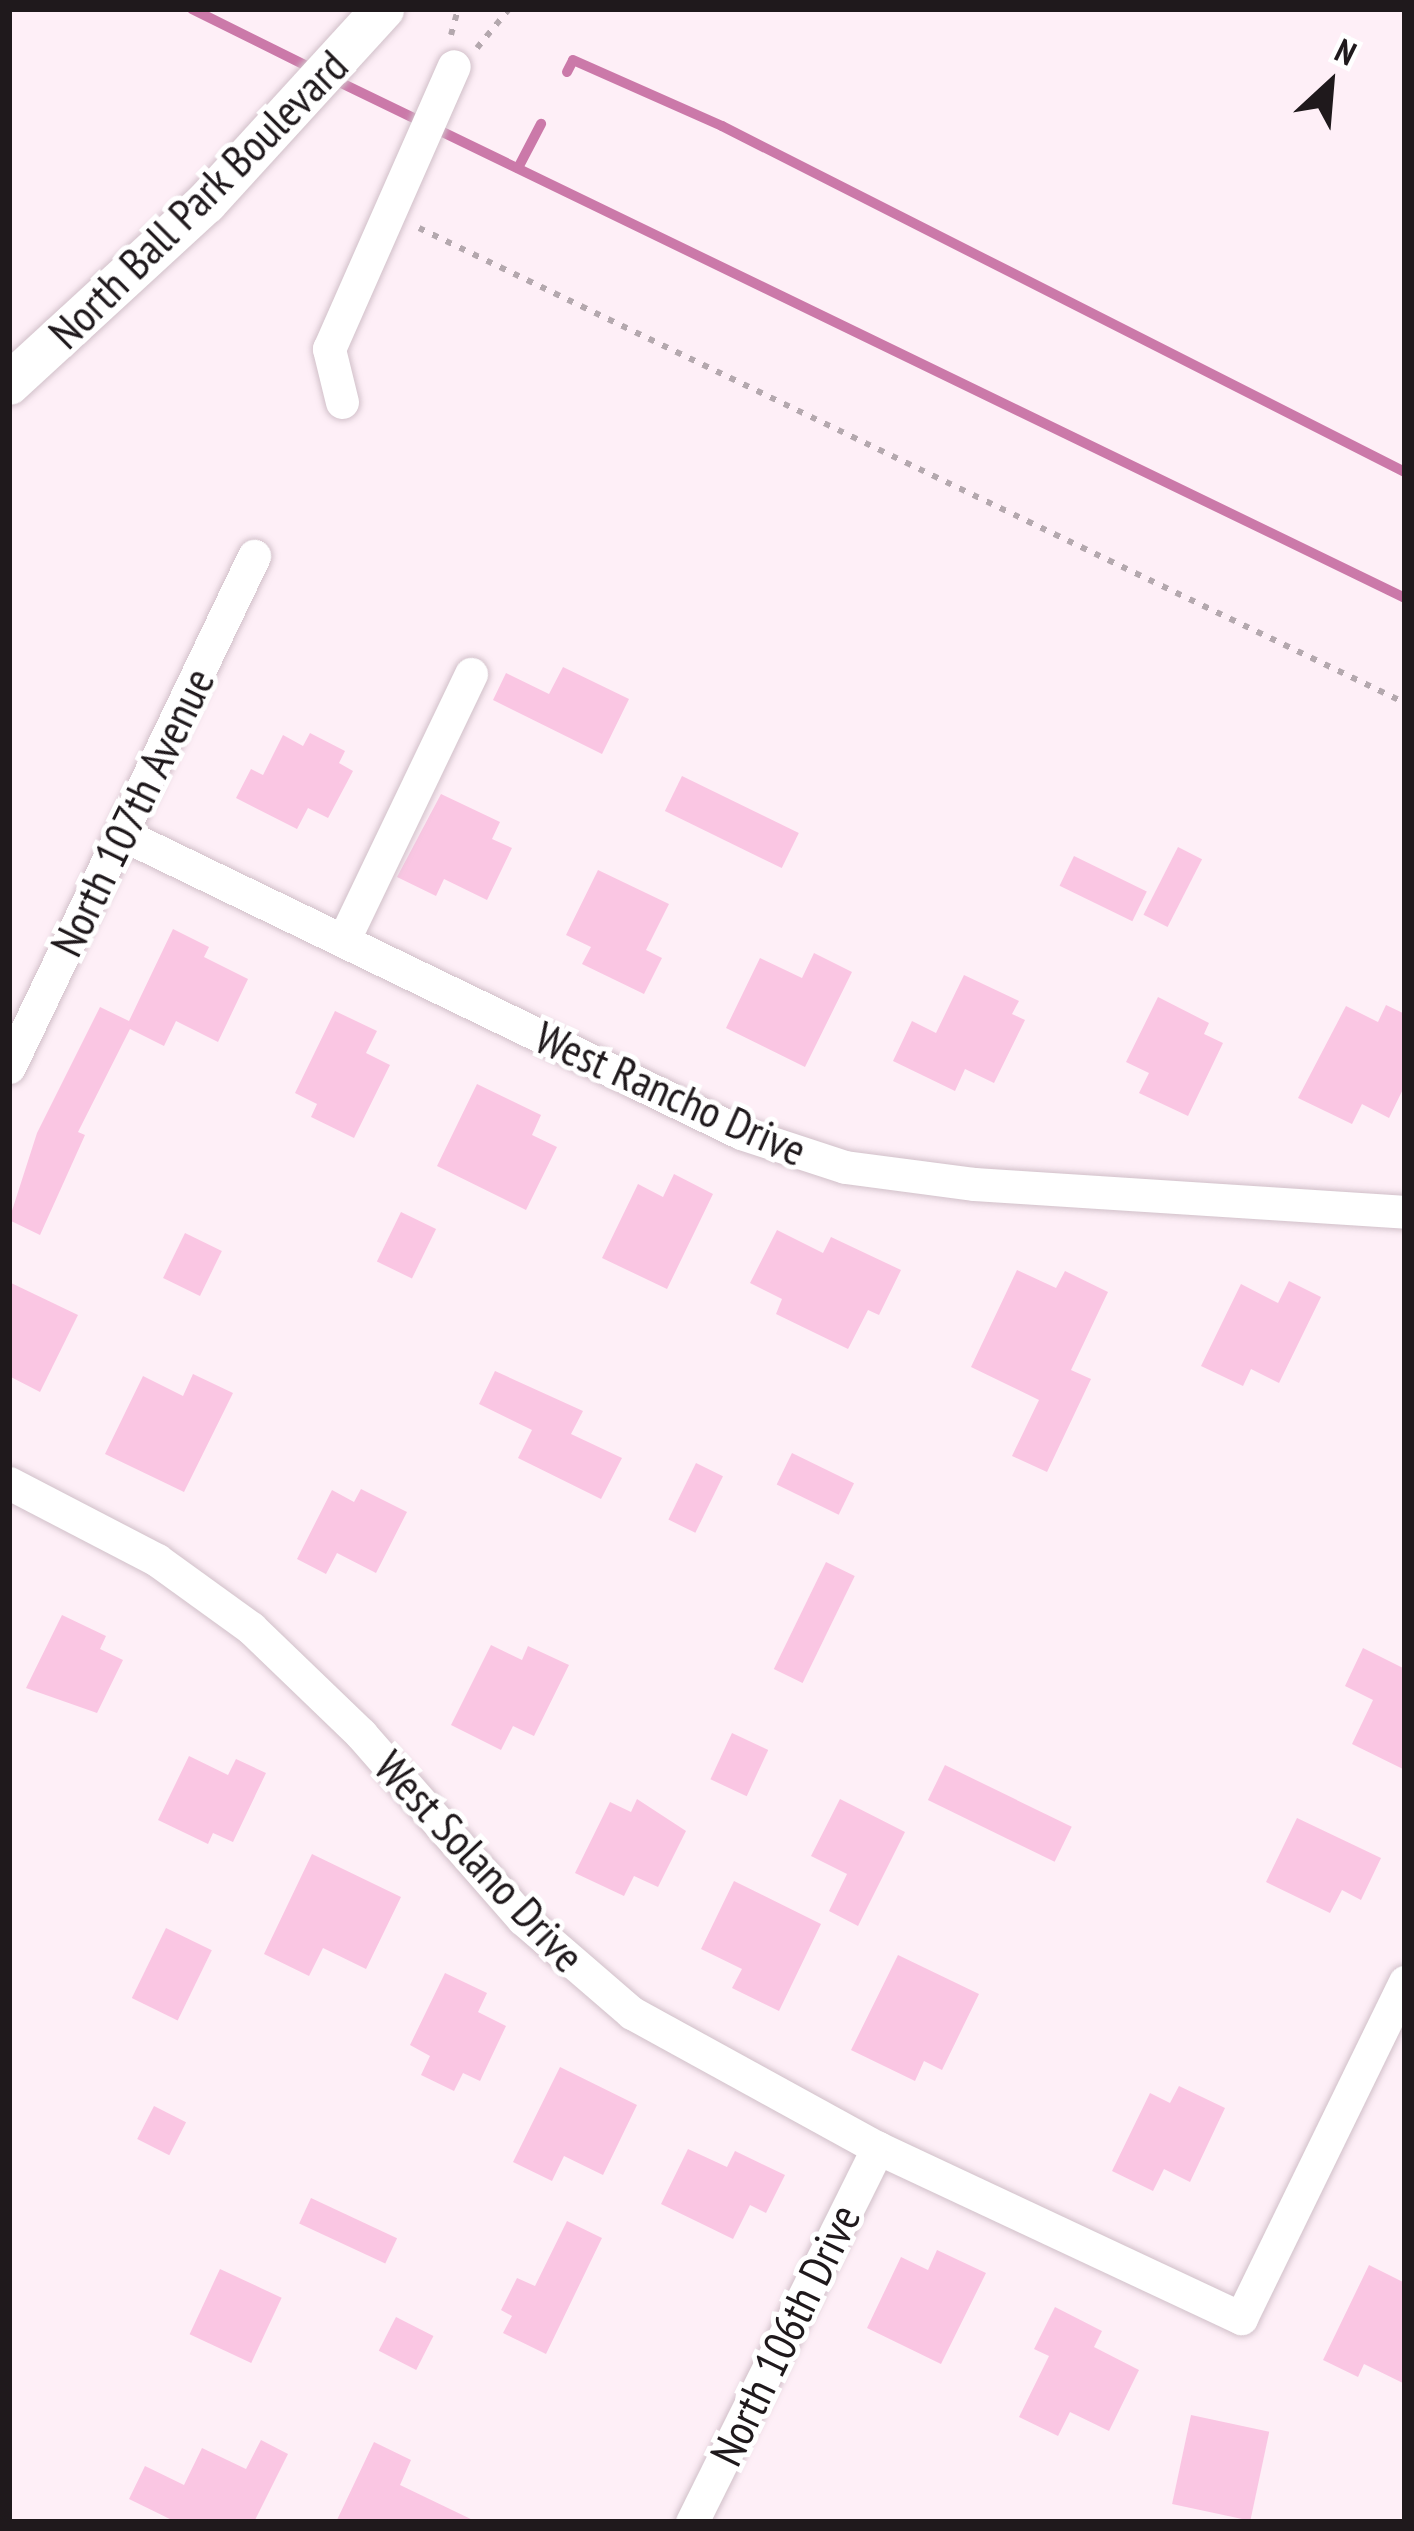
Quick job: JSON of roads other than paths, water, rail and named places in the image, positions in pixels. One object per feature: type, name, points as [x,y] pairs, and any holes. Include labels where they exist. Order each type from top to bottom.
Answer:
[{"type":"main road","name":"North Ball Park Boulevard","points":[[9,384],[225,183],[383,9]]},
{"type":"street","points":[[342,402],[329,349],[388,202],[454,65]]},
{"type":"street","name":"North 107th Avenue","points":[[9,1066],[254,556]]},
{"type":"street","points":[[344,939],[471,674]]},
{"type":"street","name":"West Rancho Drive","points":[[122,834],[741,1132],[844,1167],[975,1184],[1405,1212]]},
{"type":"street","name":"West Solano Drive","points":[[9,1483],[157,1560],[251,1628],[361,1734],[523,1919],[632,2013],[878,2148],[1241,2318],[1405,1982]]},
{"type":"street","name":"North 106th Drive","points":[[692,2522],[878,2148]]},
{"type":"waterway","points":[[192,9],[317,71]]},
{"type":"waterway","points":[[567,72],[573,60],[722,126],[1405,472]]},
{"type":"waterway","points":[[333,79],[1405,598]]},
{"type":"waterway","points":[[518,168],[541,124]]}]
